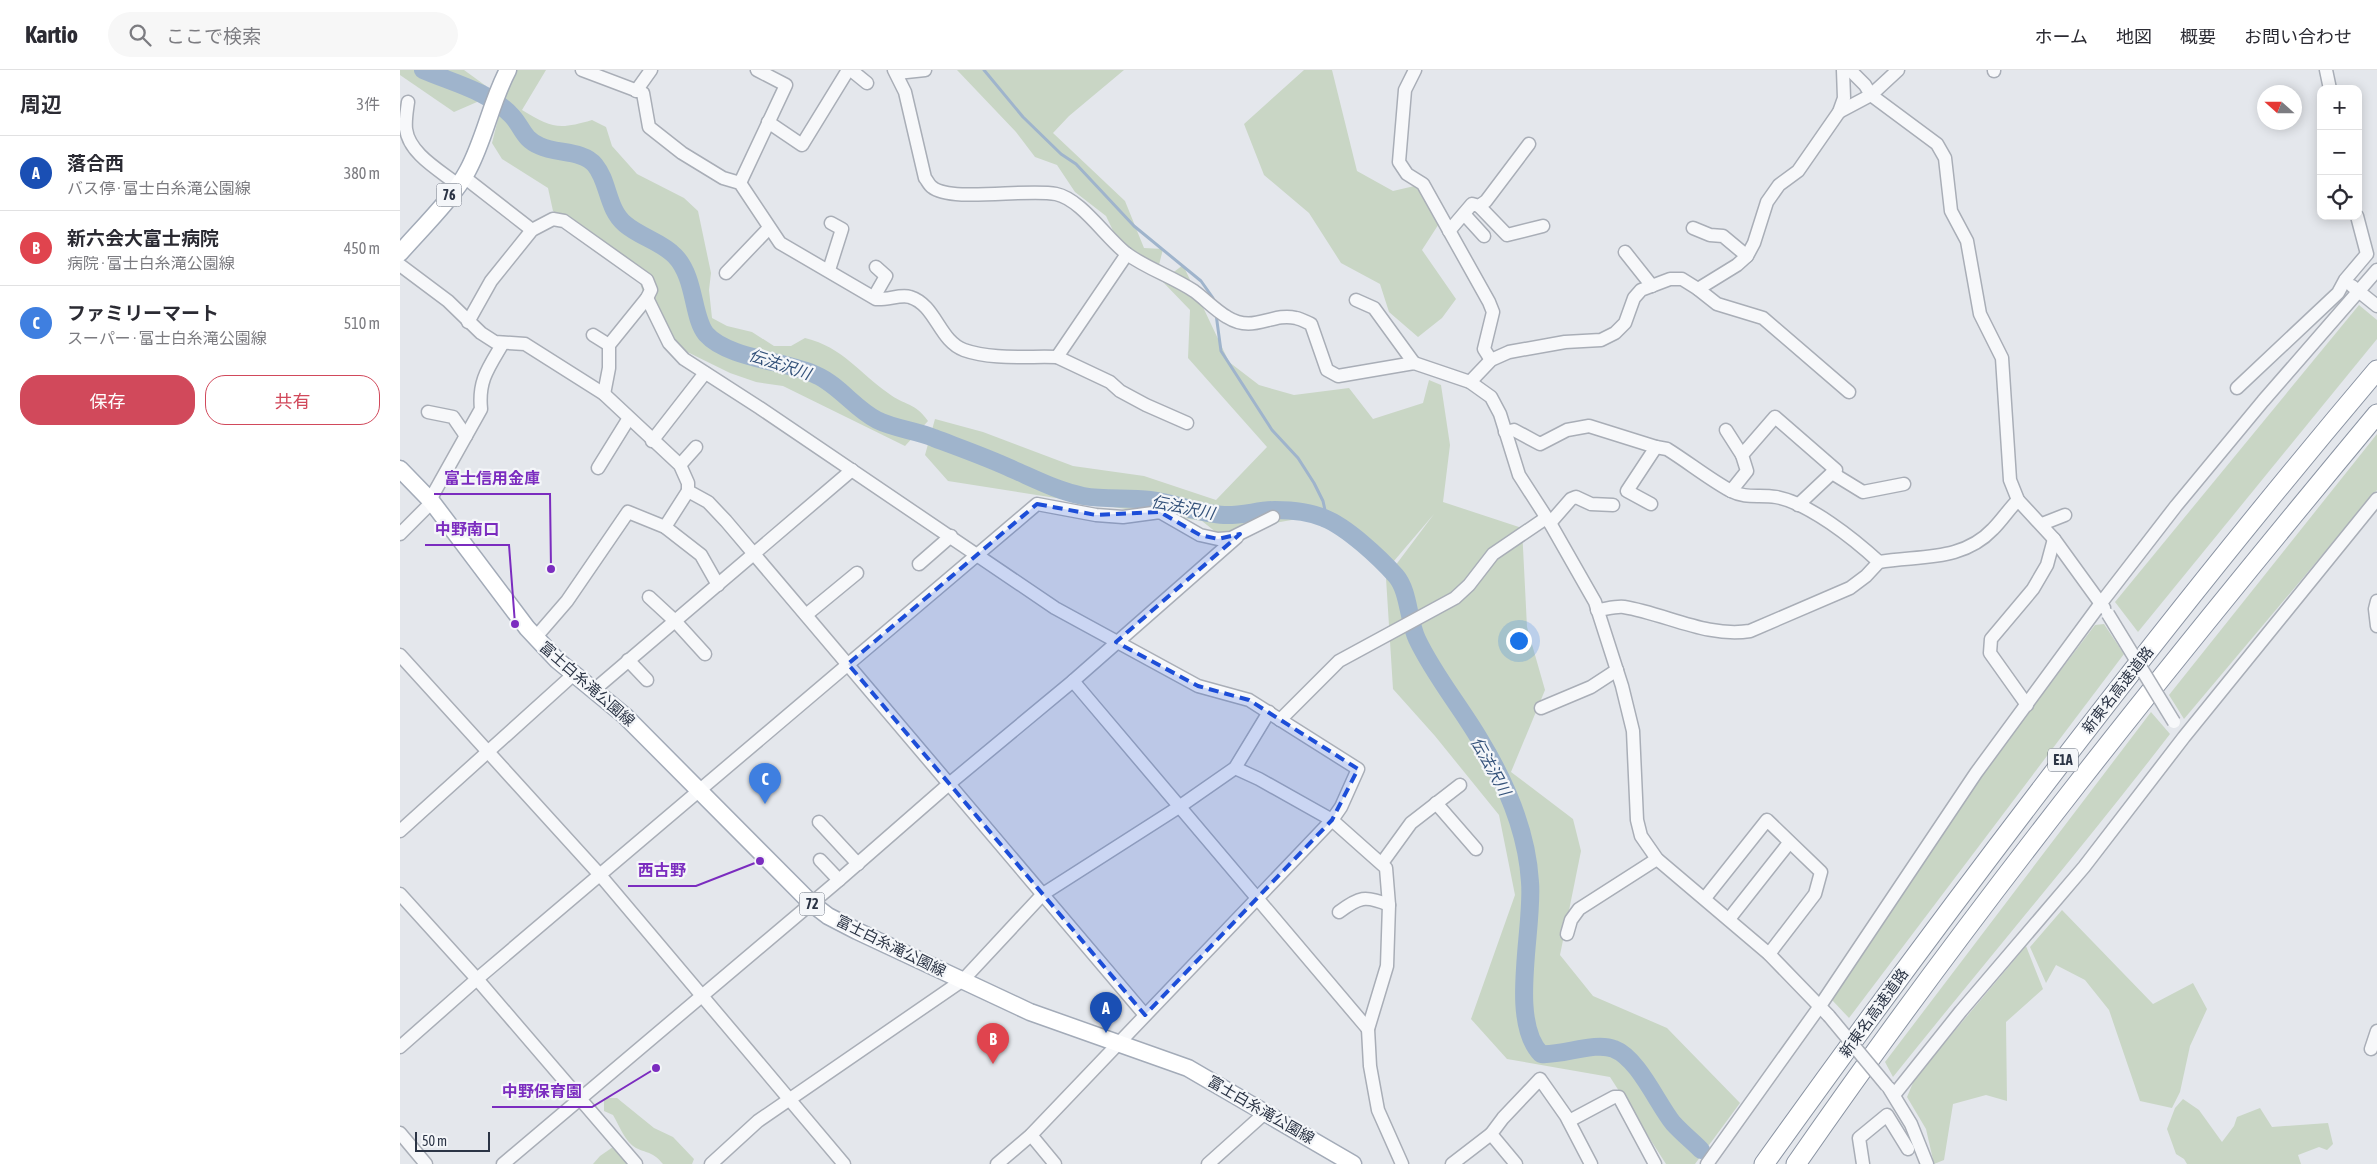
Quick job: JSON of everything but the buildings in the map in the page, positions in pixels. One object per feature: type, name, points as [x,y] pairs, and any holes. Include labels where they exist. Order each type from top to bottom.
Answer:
[{"type":"highway","name":"新東名高速道路","points":[[1765,1164],[1952,906],[2062,761],[2242,533],[2377,370]]},
{"type":"highway","name":"新東名高速道路","points":[[1796,1164],[1912,1002],[2077,783],[2377,414]]},
{"type":"main road","name":"76","points":[[400,253],[461,181],[484,129],[490,108],[508,70]]},
{"type":"main road","name":"富士白糸滝公園線","points":[[400,469],[431,501],[535,638],[574,674],[625,716],[811,903],[828,916],[1030,1012],[1188,1068],[1352,1164]]},
{"type":"street","points":[[582,70],[643,93],[649,127],[682,153],[715,173],[740,183],[768,228],[780,243],[874,297],[888,300],[904,296],[912,298],[924,305],[950,342],[964,350],[995,355],[1057,357],[1110,382],[1120,391],[1146,406],[1187,424]]},
{"type":"street","points":[[636,91],[651,70]]},
{"type":"street","points":[[740,183],[786,85],[757,70]]},
{"type":"street","points":[[768,122],[802,145],[850,70],[866,83]]},
{"type":"street","points":[[926,70],[895,72],[905,92],[925,178],[932,187],[943,192],[957,194],[1034,191],[1057,194],[1072,200],[1127,254],[1193,291],[1226,317],[1240,324],[1251,325],[1282,318],[1296,318],[1310,324],[1328,370],[1338,376],[1414,363],[1470,382],[1491,397],[1500,414],[1519,475],[1548,520],[1597,610],[1617,670],[1633,731],[1637,820],[1641,836],[1657,859],[1769,954],[1829,1016],[1891,1090],[1911,1124],[1927,1164]]},
{"type":"street","points":[[1415,70],[1405,90],[1399,162],[1407,174],[1423,184],[1482,288],[1493,312],[1484,349],[1491,360]]},
{"type":"street","points":[[1698,290],[1737,265],[1747,256],[1754,243],[1767,202],[1779,185],[1798,171],[1839,112],[1844,98],[1843,70]]},
{"type":"street","points":[[1850,70],[1865,85],[1871,96],[1937,144],[1945,158],[1951,211],[1967,241],[1980,314],[2002,358],[2010,480],[2018,500],[2054,538],[2101,603],[2184,737]]},
{"type":"street","points":[[1839,112],[1871,96],[1898,70]]},
{"type":"street","points":[[2326,70],[2329,85]]},
{"type":"street","points":[[408,102],[406,129],[410,142],[424,158],[532,230]]},
{"type":"street","points":[[1480,206],[1486,201],[1529,144]]},
{"type":"street","points":[[1449,231],[1472,204],[1480,206],[1507,234],[1543,226]]},
{"type":"street","points":[[1464,214],[1484,236]]},
{"type":"street","points":[[468,322],[491,280],[532,230],[553,219],[564,221],[647,280],[651,290],[648,298],[609,345],[609,368],[604,394]]},
{"type":"street","points":[[2237,388],[2338,293],[2345,280],[2367,254],[2358,220]]},
{"type":"street","points":[[829,270],[842,229],[838,225],[831,224]]},
{"type":"street","points":[[726,273],[768,228]]},
{"type":"street","points":[[1693,228],[1710,235],[1723,236],[1747,256]]},
{"type":"street","points":[[1625,252],[1652,286]]},
{"type":"street","points":[[1057,357],[1127,254]]},
{"type":"street","points":[[400,265],[448,301],[468,322],[495,342],[525,344],[604,394],[652,441],[680,465],[688,483],[688,491],[665,527]]},
{"type":"street","points":[[874,297],[886,276],[876,267]]},
{"type":"street","points":[[1706,1164],[1820,1006],[1976,773],[2101,603],[2176,506],[2362,294],[2377,270]]},
{"type":"street","points":[[1470,382],[1491,360],[1509,352],[1564,342],[1601,340],[1615,333],[1625,322],[1634,298],[1641,290],[1670,279],[1682,279],[1717,304],[1762,318],[1849,392]]},
{"type":"street","points":[[2345,280],[2377,306]]},
{"type":"street","points":[[648,298],[669,343],[684,359],[978,554],[1055,608],[1198,686],[1249,700],[1358,769],[1341,807],[1332,820],[1031,1135],[997,1164]]},
{"type":"street","points":[[1356,300],[1374,308],[1414,363]]},
{"type":"street","points":[[593,334],[609,345]]},
{"type":"street","points":[[400,534],[431,501],[481,409],[480,392],[482,381],[502,343]]},
{"type":"street","points":[[652,441],[705,373]]},
{"type":"street","points":[[428,412],[453,417],[466,436]]},
{"type":"street","points":[[1742,455],[1775,416],[1836,470],[1798,505]]},
{"type":"street","points":[[598,468],[629,418]]},
{"type":"street","points":[[1505,432],[1514,430],[1540,444],[1567,430],[1589,426],[1656,447],[1667,448],[1731,491],[1743,496],[1776,497],[1798,505],[1853,538],[1878,562]]},
{"type":"street","points":[[1726,430],[1742,455],[1747,472],[1731,491]]},
{"type":"street","points":[[680,465],[696,447]]},
{"type":"street","points":[[1651,504],[1628,491],[1656,447]]},
{"type":"street","points":[[594,690],[852,470]]},
{"type":"street","points":[[1832,473],[1863,492],[1904,484]]},
{"type":"street","points":[[688,491],[708,502],[754,554],[1145,1015]]},
{"type":"street","points":[[1280,720],[1339,661],[1455,598],[1469,585],[1494,554],[1548,520],[1571,499],[1576,497],[1590,504],[1613,505]]},
{"type":"street","points":[[1891,1090],[2084,867],[2184,737],[2377,499]]},
{"type":"street","points":[[1597,610],[1622,607],[1735,633],[1750,631],[1850,588],[1866,576],[1878,562],[1941,556],[1964,550],[1993,530],[2018,500]]},
{"type":"street","points":[[400,1047],[477,979],[1037,504],[1105,516],[1123,517],[1160,512],[1200,535],[1218,539],[1231,538],[1273,518]]},
{"type":"street","points":[[535,638],[568,601],[628,512],[665,527],[701,555],[718,585]]},
{"type":"street","points":[[2042,524],[2065,515]]},
{"type":"street","points":[[503,1164],[858,864],[949,784],[1073,682],[1240,534]]},
{"type":"street","points":[[920,564],[951,536]]},
{"type":"street","points":[[2027,705],[1990,653],[1991,639],[2033,589],[2047,565],[2054,538]]},
{"type":"street","points":[[806,615],[857,573]]},
{"type":"street","points":[[649,597],[675,621],[705,654]]},
{"type":"street","points":[[2377,601],[2374,609],[2377,626]]},
{"type":"street","points":[[400,655],[600,875],[844,1164]]},
{"type":"street","points":[[628,660],[646,680]]},
{"type":"street","points":[[1541,708],[1592,687],[1617,670]]},
{"type":"street","points":[[400,831],[574,674]]},
{"type":"street","points":[[1073,682],[1368,1029]]},
{"type":"street","points":[[711,1164],[758,1121],[963,980],[1043,894],[1179,807],[1235,768],[1269,712]]},
{"type":"street","points":[[1235,768],[1259,779],[1332,820],[1386,868],[1389,905],[1387,966],[1368,1029],[1370,1066],[1378,1110],[1402,1164]]},
{"type":"street","points":[[1382,863],[1411,823],[1460,785]]},
{"type":"street","points":[[1436,803],[1476,849]]},
{"type":"street","points":[[1705,898],[1767,820],[1821,872],[1815,894],[1769,954]]},
{"type":"street","points":[[820,822],[858,864]]},
{"type":"street","points":[[1729,919],[1789,843]]},
{"type":"street","points":[[1567,934],[1571,920],[1579,909],[1657,859]]},
{"type":"street","points":[[820,860],[839,880]]},
{"type":"street","points":[[400,894],[477,979],[636,1164]]},
{"type":"street","points":[[1339,912],[1355,900],[1365,898],[1375,899],[1389,905]]},
{"type":"street","points":[[2371,1050],[2377,1031]]},
{"type":"street","points":[[1452,1164],[1492,1134],[1503,1118],[1540,1079],[1569,1121],[1591,1164]]},
{"type":"street","points":[[1569,1121],[1614,1097],[1619,1097],[1655,1164]]},
{"type":"street","points":[[1208,1164],[1266,1112]]},
{"type":"street","points":[[1863,1164],[1859,1138],[1887,1115],[1908,1149]]},
{"type":"street","points":[[400,1133],[426,1164]]},
{"type":"street","points":[[1492,1134],[1516,1164]]},
{"type":"street","points":[[1031,1135],[1055,1164]]},
{"type":"highlighted area","points":[[1037,504],[1096,515],[1160,512],[1200,535],[1218,539],[1240,534],[1116,642],[1198,686],[1249,700],[1358,769],[1332,820],[1145,1015],[848,664]]},
{"type":"green space","points":[[400,70],[464,70],[486,86],[477,102],[454,112],[400,75]]},
{"type":"green space","points":[[516,70],[546,70],[522,110],[541,121],[556,126],[592,120],[606,127],[612,146],[637,174],[684,198],[698,211],[711,273],[709,290],[712,318],[727,326],[752,332],[774,346],[791,346],[805,338],[819,342],[850,361],[888,393],[919,410],[928,421],[905,446],[783,386],[756,382],[730,373],[669,343],[649,311],[640,283],[623,263],[553,211],[548,188],[502,159],[492,143],[503,99],[513,105],[501,96]]},
{"type":"green space","points":[[957,70],[1124,70],[1069,116],[1053,133],[1125,201],[1144,248],[1163,249],[1158,269],[1117,239],[1106,216],[1075,192],[1057,165],[1035,157],[1016,132]]},
{"type":"green space","points":[[1304,70],[1332,70],[1357,171],[1393,191],[1423,184],[1442,219],[1422,250],[1456,299],[1442,318],[1418,337],[1389,312],[1380,284],[1341,263],[1309,213],[1264,175],[1244,124]]},
{"type":"green space","points":[[1183,265],[1229,362],[1259,385],[1294,395],[1349,388],[1373,419],[1423,403],[1429,380],[1441,385],[1450,445],[1443,502],[1522,528],[1527,627],[1545,690],[1511,772],[1573,819],[1581,851],[1560,955],[1593,996],[1667,1028],[1740,1103],[1695,1164],[1666,1164],[1610,1077],[1507,1059],[1471,1019],[1515,895],[1499,815],[1435,736],[1393,689],[1386,578],[1434,514],[1388,568],[1326,514],[1217,533],[1202,521],[948,481],[925,455],[935,419],[983,432],[1073,466],[1144,476],[1216,500],[1267,447],[1188,358],[1190,310],[1162,281]]},
{"type":"green space","points":[[2359,305],[2377,320],[2377,339],[2138,632],[2115,602]]},
{"type":"green space","points":[[2377,434],[2377,490],[2184,719],[2169,695]]},
{"type":"green space","points":[[2104,624],[2124,654],[1849,1018],[1832,1000],[1958,805],[2095,625]]},
{"type":"green space","points":[[2151,712],[2170,734],[2102,821],[1893,1077],[1885,1062]]},
{"type":"green space","points":[[2062,910],[2153,1004],[2193,983],[2207,1009],[2190,1046],[2180,1092],[2172,1108],[2140,1101],[2109,1010],[2085,980],[2056,965],[2046,983],[2030,947]]},
{"type":"green space","points":[[2026,946],[2043,989],[2006,1022],[2007,1101],[1986,1095],[1953,1104],[1944,1160],[1934,1164],[1926,1129],[1907,1097],[1915,1078]]},
{"type":"green space","points":[[604,1098],[617,1098],[654,1128],[673,1137],[694,1159],[692,1164],[663,1164],[653,1155],[632,1145],[625,1138],[613,1115],[604,1111]]},
{"type":"green space","points":[[2183,1099],[2199,1110],[2222,1142],[2234,1126],[2237,1117],[2260,1108],[2272,1127],[2328,1123],[2333,1144],[2327,1150],[2319,1147],[2298,1155],[2301,1164],[2187,1164],[2184,1159],[2176,1154],[2167,1129],[2175,1108]]},
{"type":"green space","points":[[613,1147],[630,1164],[593,1164],[600,1156]]},
{"type":"waterway","name":"伝法沢川","points":[[423,70],[470,88],[493,100],[516,120],[527,137],[534,143],[590,160],[600,172],[611,203],[619,218],[637,233],[670,251],[682,265],[687,275],[702,327],[706,334],[729,349],[816,375],[824,379],[861,410],[877,420],[927,435],[1065,491],[1091,497],[1150,500],[1224,515],[1275,510],[1306,513],[1333,522],[1363,544],[1400,582],[1404,590],[1417,639],[1431,665],[1489,756],[1514,808],[1525,844],[1530,882],[1524,997],[1526,1019],[1531,1039],[1541,1054],[1598,1047],[1614,1049],[1623,1054],[1639,1071],[1673,1123],[1701,1150]]},
{"type":"waterway","points":[[984,70],[1023,117],[1061,154],[1076,164],[1134,226],[1201,281],[1213,298],[1214,303]]},
{"type":"waterway","points":[[1216,314],[1221,351],[1272,430],[1298,458],[1314,483],[1323,501],[1327,519]]},
{"type":"place","name":"富士信用金庫","points":[[551,569]]},
{"type":"place","name":"中野南口","points":[[515,624]]},
{"type":"place","name":"ファミリーマート","points":[[765,804]]},
{"type":"place","name":"西古野","points":[[760,861]]},
{"type":"place","name":"落合西","points":[[1106,1033]]},
{"type":"place","name":"新六会大富士病院","points":[[993,1064]]},
{"type":"place","name":"中野保育園","points":[[656,1068]]}]
